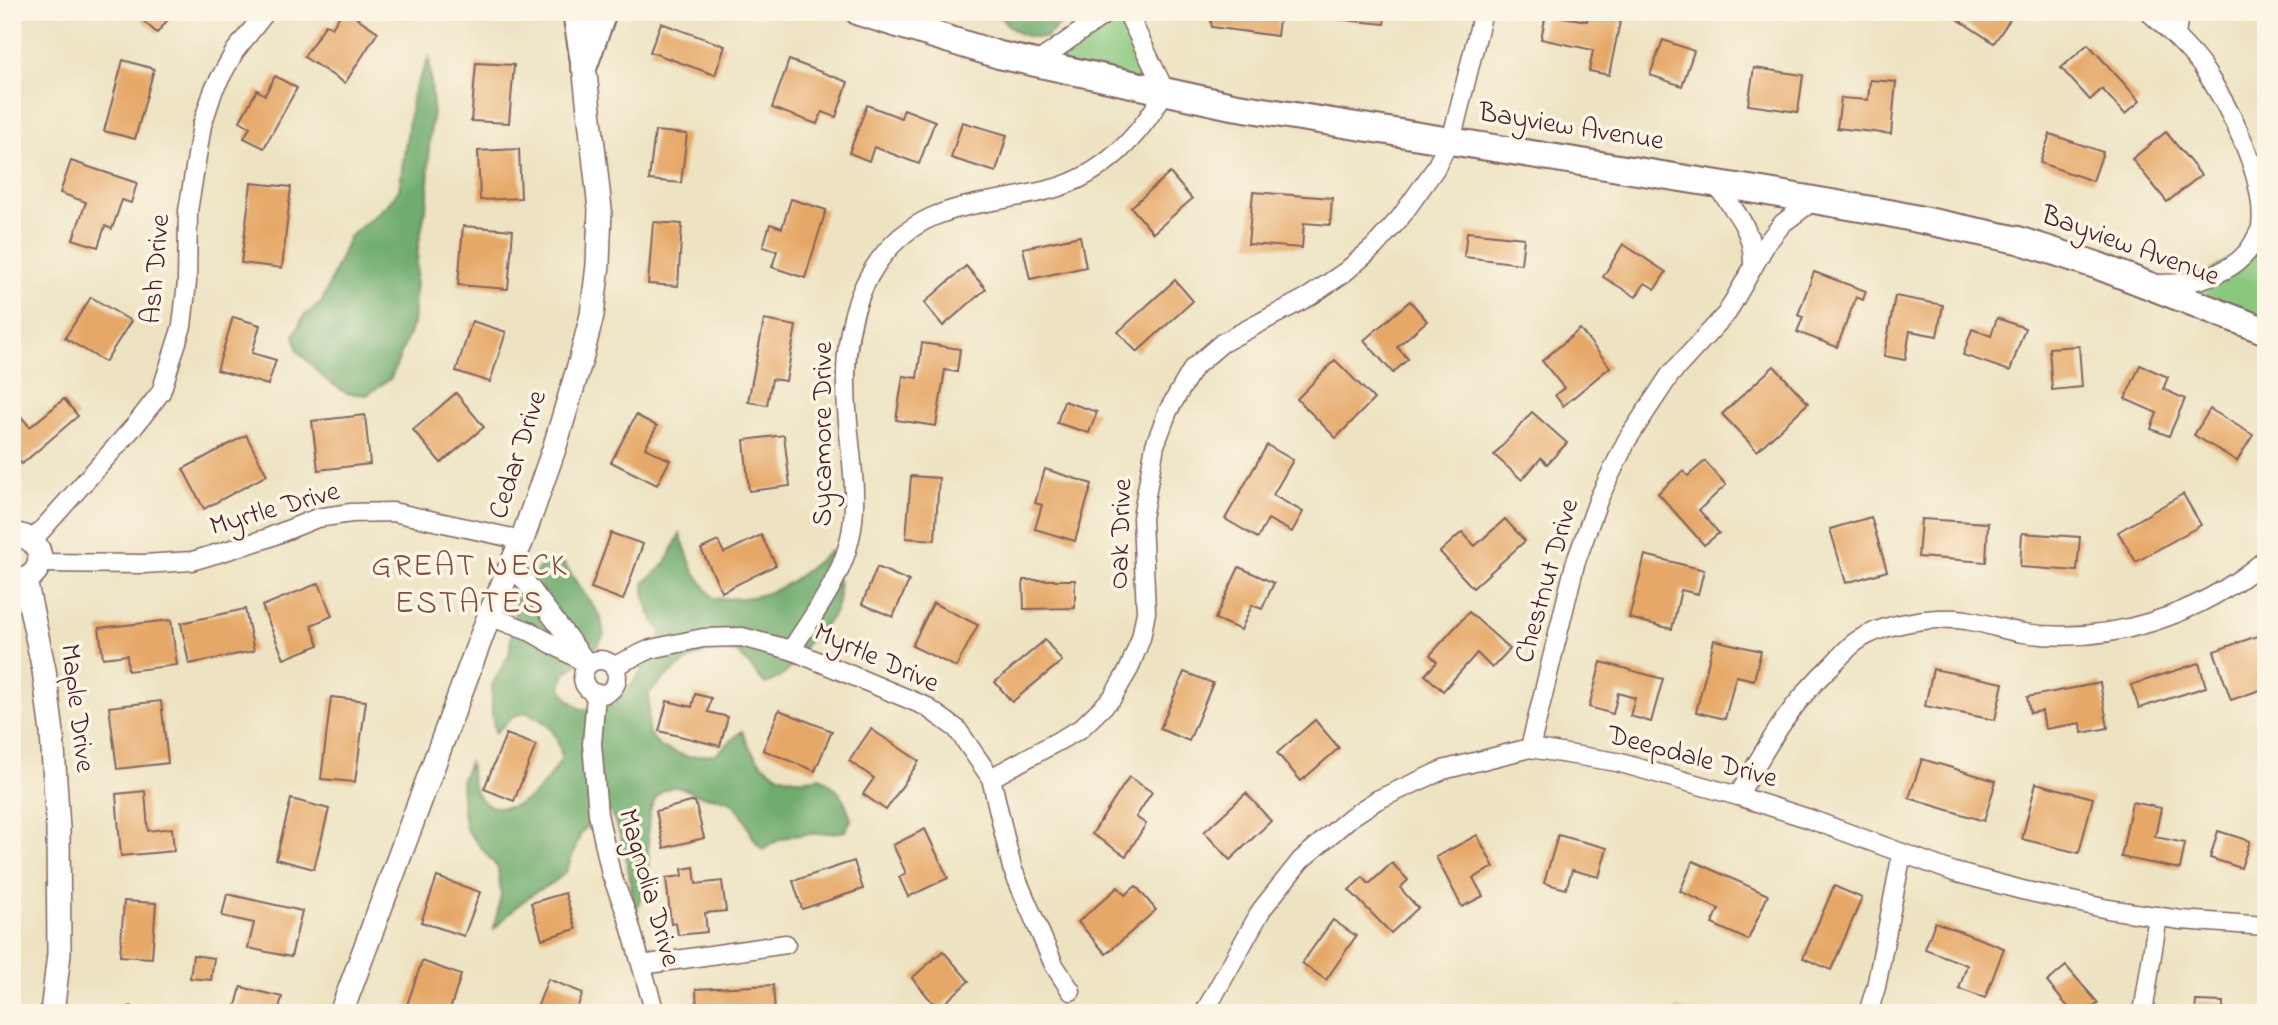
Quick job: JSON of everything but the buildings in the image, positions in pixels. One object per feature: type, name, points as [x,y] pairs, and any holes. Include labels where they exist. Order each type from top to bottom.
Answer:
[{"type":"main road","points":[[576,12],[584,65]]},
{"type":"main road","points":[[584,65],[603,12]]},
{"type":"main road","name":"Bayview Avenue","points":[[859,12],[987,52],[1232,106],[1814,200],[2018,240],[2072,256],[2266,331]]},
{"type":"street","name":"Ash Drive","points":[[22,538],[137,423],[161,392],[182,326],[187,282],[188,211],[202,125],[214,89],[235,51],[266,12]]},
{"type":"street","name":"Cedar Drive","points":[[341,1013],[489,616],[522,540],[558,436],[592,315],[598,265],[600,209],[584,65],[593,12]]},
{"type":"street","points":[[1036,64],[1108,12]]},
{"type":"street","points":[[1127,12],[1165,91]]},
{"type":"street","name":"Oak Drive","points":[[991,779],[1080,729],[1112,698],[1129,669],[1141,638],[1146,612],[1142,518],[1150,464],[1168,411],[1193,368],[1222,343],[1310,296],[1345,272],[1374,247],[1400,218],[1435,169],[1449,140],[1459,111],[1483,12]]},
{"type":"street","points":[[2148,12],[2176,37],[2200,64],[2228,108],[2253,167],[2266,249]]},
{"type":"street","points":[[2176,37],[2179,12]]},
{"type":"street","name":"Sycamore Drive","points":[[791,650],[838,576],[850,538],[854,502],[846,350],[854,311],[873,270],[894,241],[923,221],[961,206],[1053,189],[1106,162],[1127,145],[1151,116],[1165,91]]},
{"type":"street","points":[[1715,184],[1748,232],[1752,242],[1753,265]]},
{"type":"street","name":"Chestnut Drive","points":[[1530,748],[1575,564],[1594,511],[1626,440],[1655,396],[1727,313],[1766,244],[1783,223],[1814,200]]},
{"type":"street","points":[[2146,284],[2185,283],[2222,271],[2243,257],[2261,229]]},
{"type":"street","name":"Myrtle Drive","points":[[26,574],[192,561],[265,539],[317,518],[351,513],[393,512],[522,540]]},
{"type":"street","name":"Maple Drive","points":[[22,538],[38,548],[26,574],[44,670],[52,733],[58,829],[59,954],[52,1013]]},
{"type":"street","points":[[1738,796],[1781,721],[1810,686],[1857,640],[1917,621],[1964,620],[2023,632],[2058,635],[2104,633],[2168,618],[2220,592],[2266,559]]},
{"type":"street","points":[[512,564],[587,664],[583,681],[590,691],[596,694],[615,687],[617,680],[614,666]]},
{"type":"street","name":"Myrtle Drive","points":[[489,616],[538,636],[587,664],[603,659],[614,666],[651,649],[703,638],[742,637],[791,650],[939,714],[957,729],[991,779],[1013,868],[1054,965],[1071,991]]},
{"type":"street","name":"Magnolia Drive","points":[[596,694],[592,744],[598,814],[611,874],[655,1013]]},
{"type":"street","name":"Deepdale Drive","points":[[1204,1013],[1262,909],[1301,860],[1351,817],[1377,800],[1443,771],[1530,748],[1617,762],[1738,796],[1954,872],[2022,890],[2108,909],[2181,920],[2266,926]]},
{"type":"street","points":[[1868,1013],[1876,987],[1902,853]]},
{"type":"street","points":[[2143,1013],[2158,916]]},
{"type":"street","points":[[642,965],[786,944]]},
{"type":"green space","points":[[1003,12],[1074,12],[1045,38],[1031,37],[1015,31],[1001,17]]},
{"type":"green space","points":[[1115,12],[1124,12],[1157,85],[1045,61]]},
{"type":"green space","points":[[429,58],[433,109],[428,197],[418,247],[413,324],[391,378],[367,395],[346,393],[325,379],[298,351],[294,335],[304,316],[322,302],[349,237],[387,205],[399,190],[413,93]]},
{"type":"green space","points":[[2259,239],[2266,262],[2266,327],[2162,288],[2191,284]]},
{"type":"green space","points":[[680,534],[693,570],[713,598],[749,598],[777,589],[803,573],[830,551],[839,591],[837,607],[790,668],[765,684],[735,652],[713,650],[688,660],[649,693],[648,732],[660,747],[688,757],[716,754],[742,731],[754,755],[772,771],[794,779],[820,777],[832,785],[844,800],[851,820],[845,831],[793,836],[773,843],[763,850],[754,839],[741,812],[730,802],[673,787],[655,799],[651,809],[648,821],[648,868],[635,915],[623,843],[605,804],[581,833],[566,872],[517,906],[494,929],[501,895],[498,868],[466,829],[461,781],[469,763],[476,793],[481,799],[492,806],[517,805],[535,793],[562,758],[558,741],[551,729],[526,712],[514,716],[495,733],[492,685],[509,655],[516,600],[548,560],[564,564],[601,618],[604,635],[592,653],[565,673],[561,688],[569,700],[581,709],[604,708],[632,685],[662,632],[648,609],[644,583],[665,564]]},
{"type":"district","name":"GREAT NECK ESTATES","points":[[470,586]]}]
